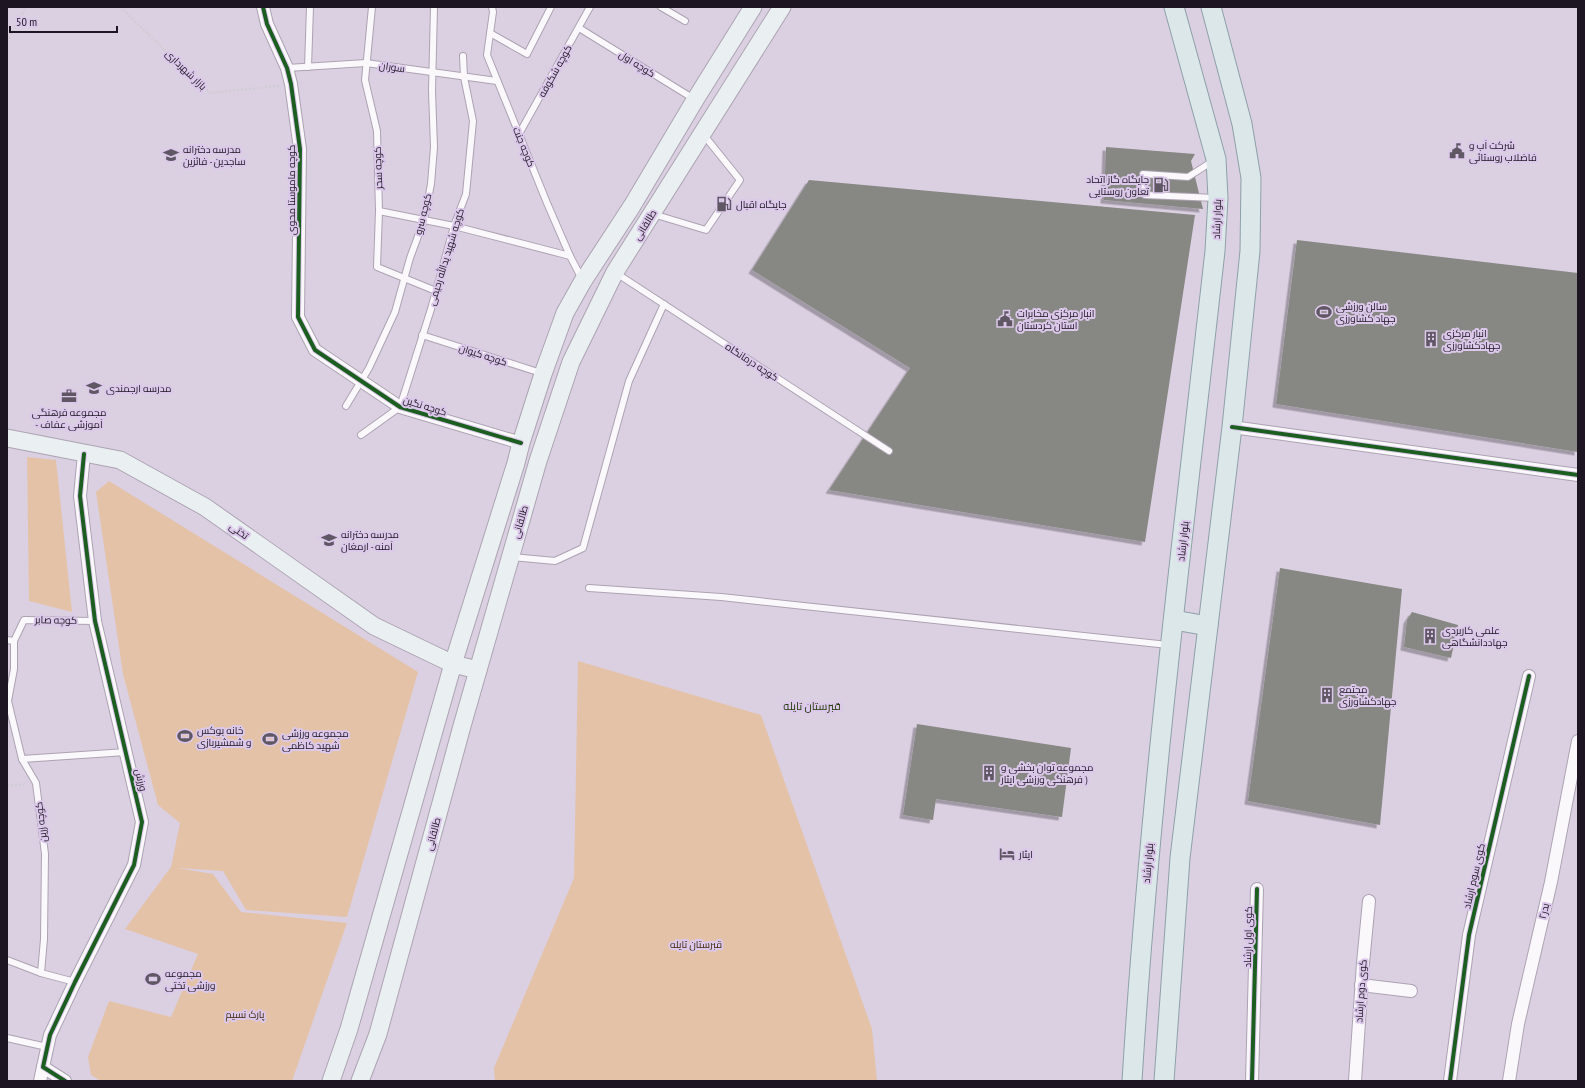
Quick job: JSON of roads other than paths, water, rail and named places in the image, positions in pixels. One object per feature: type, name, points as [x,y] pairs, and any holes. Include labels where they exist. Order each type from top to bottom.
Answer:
[{"type":"main road","name":"طالقانی","points":[[331,1081],[349,1030],[453,664],[543,374],[565,313],[583,281],[632,206],[695,100],[753,7]]},
{"type":"main road","name":"طالقانی","points":[[360,1081],[378,1034],[510,557],[538,461],[571,362],[615,272],[782,7]]},
{"type":"main road","name":"بلوار ارشاد","points":[[1132,1081],[1149,854],[1170,645],[1214,259],[1218,198],[1216,159],[1174,7]]},
{"type":"main road","points":[[1164,1081],[1180,858],[1232,427],[1250,251],[1251,178],[1242,124],[1211,7]]},
{"type":"main road","name":"تختی","points":[[7,438],[120,460],[205,507],[374,626],[453,664],[478,670]]},
{"type":"main road","points":[[1174,620],[1208,626]]},
{"type":"street","name":"کوچه ماموستا محوی","points":[[263,7],[266,24],[287,68],[291,84],[300,149],[298,317],[315,350]]},
{"type":"street","name":"کوچه نگین","points":[[315,350],[400,407],[521,443]]},
{"type":"street","points":[[1232,427],[1578,475]]},
{"type":"street","name":"ورزش","points":[[40,1081],[50,1035],[134,865],[142,822],[95,621],[80,496],[84,454]]},
{"type":"street","name":"کوی سوم ارشاد","points":[[1450,1081],[1469,935],[1528,676]]},
{"type":"street","name":"بدر۲","points":[[1508,1081],[1518,1024],[1551,882],[1578,741]]},
{"type":"street","name":"کوی اول ارشاد","points":[[1252,1081],[1257,889]]},
{"type":"street","name":"کوی دوم ارشاد","points":[[1355,1081],[1361,985],[1369,901]]},
{"type":"street","points":[[1361,985],[1411,991]]},
{"type":"street","points":[[43,1067],[65,1081]]},
{"type":"lane","points":[[308,66],[310,7]]},
{"type":"lane","name":"کوچه سحر","points":[[372,7],[365,80],[377,132],[379,211],[377,267],[436,291]]},
{"type":"lane","name":"کوچه سرو","points":[[346,406],[368,368],[395,312],[404,278],[424,220],[434,147],[432,72],[434,7]]},
{"type":"lane","name":"کوچه جنت","points":[[492,7],[493,12],[487,55],[570,256],[583,281]]},
{"type":"lane","points":[[490,33],[527,54],[551,7]]},
{"type":"lane","name":"کوچه شکوفه","points":[[519,134],[590,7]]},
{"type":"lane","points":[[661,7],[685,21]]},
{"type":"lane","name":"کوچه اول","points":[[579,28],[695,100]]},
{"type":"lane","name":"کوچه شهید یدالله رحیمی","points":[[400,407],[436,291],[454,226],[466,194],[473,121],[464,77],[463,56]]},
{"type":"lane","name":"سوران","points":[[287,68],[366,63],[497,82]]},
{"type":"lane","points":[[652,214],[706,230],[740,180],[702,134]]},
{"type":"lane","points":[[1216,159],[1188,177],[1143,174],[1145,195],[1218,198]]},
{"type":"lane","points":[[379,211],[454,226],[570,256]]},
{"type":"lane","name":"کوچه درمانگاه","points":[[615,272],[889,451]]},
{"type":"lane","points":[[510,557],[555,561],[583,548],[629,381],[664,304]]},
{"type":"lane","name":"کوچه کیوان","points":[[422,335],[543,374]]},
{"type":"lane","points":[[361,435],[400,407]]},
{"type":"lane","points":[[590,588],[721,597],[1170,645]]},
{"type":"lane","name":"کوچه صابر","points":[[14,641],[24,620],[95,621]]},
{"type":"lane","points":[[7,640],[14,641]]},
{"type":"lane","name":"کوچه زرین","points":[[14,641],[14,669],[8,701],[22,759],[36,783],[45,854],[44,939],[41,973]]},
{"type":"lane","points":[[22,759],[126,752]]},
{"type":"lane","points":[[7,960],[41,973],[75,982]]},
{"type":"lane","points":[[7,1038],[48,1047]]},
{"type":"place","name":"شرکت آب و فاضلاب روستائی","points":[[1457,151]]},
{"type":"place","name":"مدرسه دخترانه ساجدین - فائزین","points":[[171,155]]},
{"type":"place","name":"جایگاه گاز اتحاد تعاون روستایی","points":[[1161,185]]},
{"type":"place","name":"جایگاه اقبال","points":[[724,204]]},
{"type":"place","name":"سالن ورزشی جهاد کشاورزی","points":[[1324,312]]},
{"type":"place","name":"انبار مرکزی مخابرات استان کردستان","points":[[1005,319]]},
{"type":"place","name":"انبار مرکزی جهادکشاورزی","points":[[1431,339]]},
{"type":"place","name":"مدرسه ارجمندی","points":[[94,388]]},
{"type":"place","name":"مجموعه فرهنگی - آموزشی عفاف","points":[[69,396]]},
{"type":"place","name":"مدرسه دخترانه آمنه - ارمغان","points":[[329,540]]},
{"type":"place","name":"علمی کاربردی جهاددانشگاهی","points":[[1430,636]]},
{"type":"place","name":"مجتمع جهادکشاورزی","points":[[1327,695]]},
{"type":"place","name":"خانه بوکس و شمشیربازی","points":[[185,736]]},
{"type":"place","name":"مجموعه ورزشی شهید کاظمی","points":[[270,739]]},
{"type":"place","name":"مجموعه توان بخشی و فرهنگی ورزشی ایثار )","points":[[989,773]]},
{"type":"place","name":"ایثار","points":[[1007,854]]},
{"type":"place","name":"مجموعه ورزشی تختی","points":[[153,979]]},
{"type":"district","name":"قبرستان تایله","points":[[812,706]]},
{"type":"park label","name":"پارک نسیم","points":[[245,1014]]}]
